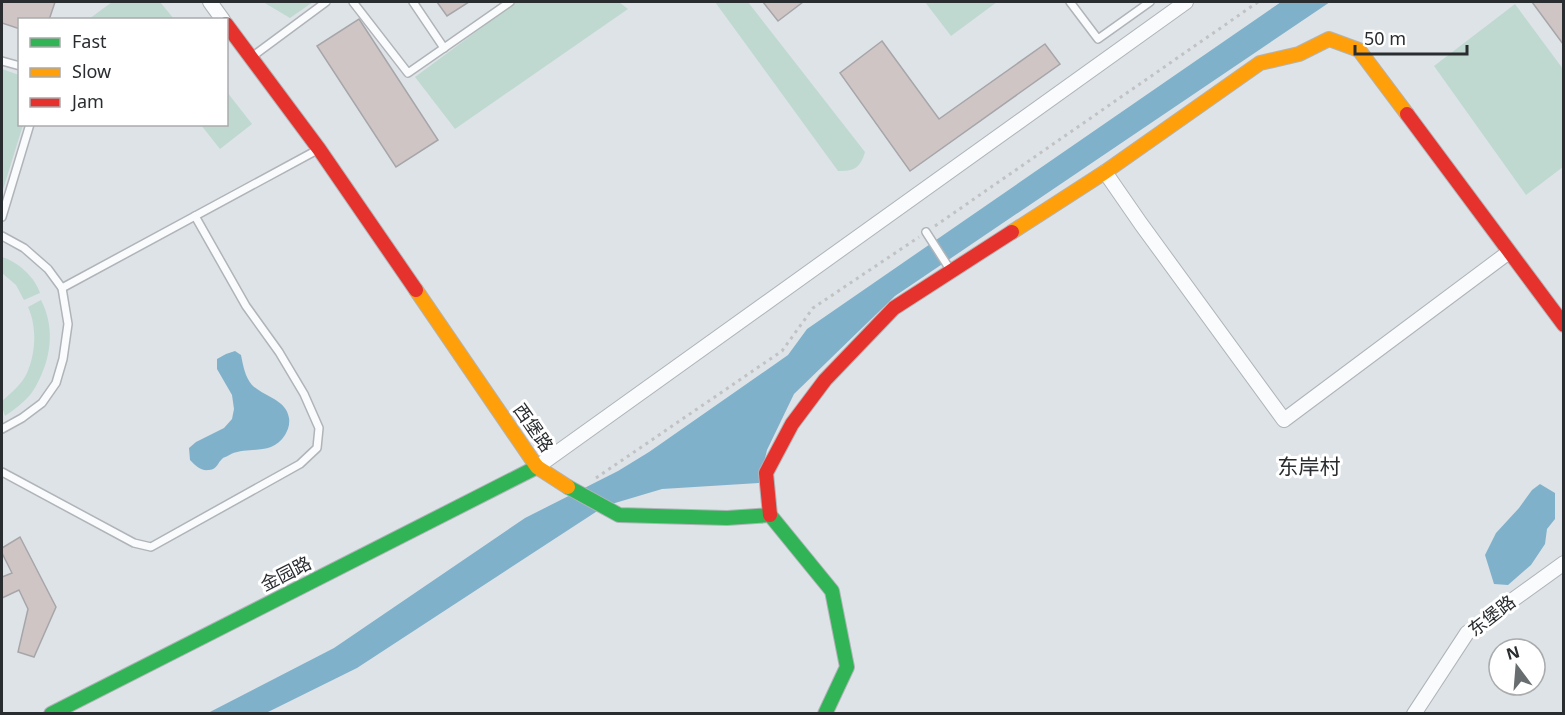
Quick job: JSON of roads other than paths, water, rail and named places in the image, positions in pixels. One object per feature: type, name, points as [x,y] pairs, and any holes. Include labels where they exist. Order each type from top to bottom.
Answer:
[{"type":"street","points":[[210,2],[222,18]]},
{"type":"street","points":[[537,467],[1186,2]]},
{"type":"street","name":"西堡路","points":[[228,27],[319,150],[537,467],[575,492],[615,513],[727,518],[770,515]]},
{"type":"street","points":[[825,714],[847,667],[832,591],[770,515],[766,473],[792,424],[825,380],[894,308],[1106,172],[1260,63],[1299,54],[1329,39],[1359,50],[1563,325]]},
{"type":"street","points":[[1106,172],[1141,224],[1284,420],[1509,252]]},
{"type":"street","name":"金园路","points":[[51,714],[537,467]]},
{"type":"street","name":"东堡路","points":[[1414,714],[1467,633],[1563,562]]},
{"type":"lane","points":[[251,57],[326,2]]},
{"type":"lane","points":[[353,2],[408,73],[510,2]]},
{"type":"lane","points":[[413,2],[444,48]]},
{"type":"lane","points":[[1070,2],[1098,39],[1150,2]]},
{"type":"lane","points":[[2,61],[18,65]]},
{"type":"lane","points":[[2,217],[29,126]]},
{"type":"lane","points":[[62,288],[319,150]]},
{"type":"lane","points":[[2,472],[134,543],[151,547],[300,464],[317,448],[319,428],[304,394],[279,352],[246,306],[195,216]]},
{"type":"lane","points":[[926,232],[951,271]]},
{"type":"lane","points":[[2,236],[24,248],[48,269],[62,288],[68,324],[63,359],[56,383],[42,403],[2,429]]},
{"type":"water","points":[[1281,2],[1330,2],[895,296],[794,394],[767,450],[759,483],[662,489],[605,506],[357,668],[266,713],[206,714],[334,648],[525,518],[618,471],[649,452],[788,355],[807,329]]},
{"type":"water","points":[[235,351],[241,355],[246,375],[252,385],[284,407],[289,418],[288,427],[280,442],[274,446],[231,454],[223,458],[214,468],[203,470],[190,460],[189,448],[224,428],[232,419],[234,409],[232,395],[217,369],[217,359]]},
{"type":"water","points":[[1540,484],[1555,493],[1555,519],[1547,529],[1545,544],[1531,565],[1508,585],[1494,584],[1485,555],[1496,533],[1532,490]]},
{"type":"district","name":"东岸村","points":[[1309,467]]}]
